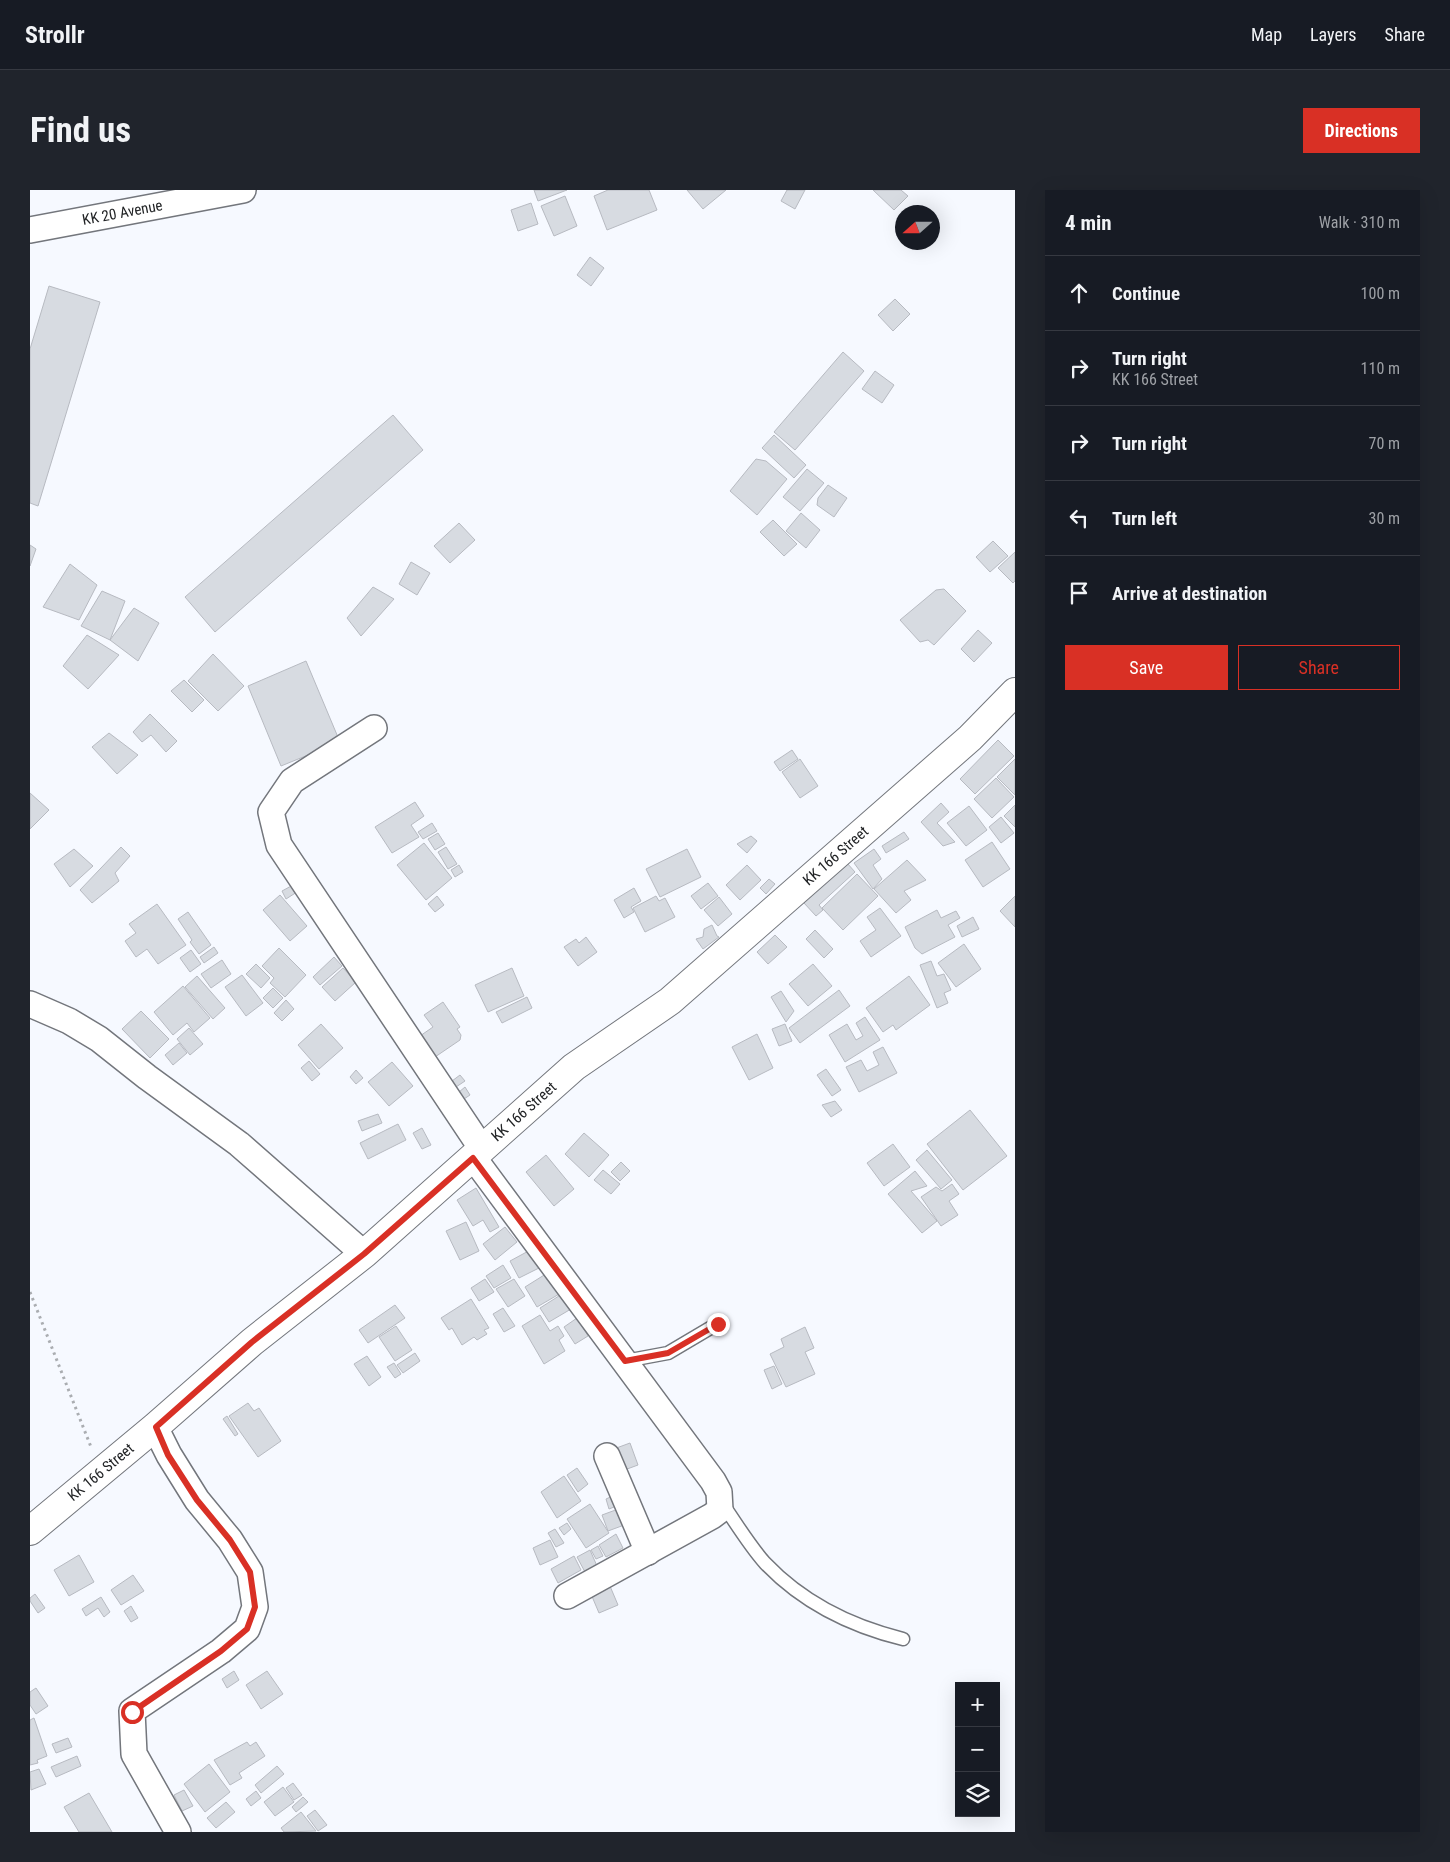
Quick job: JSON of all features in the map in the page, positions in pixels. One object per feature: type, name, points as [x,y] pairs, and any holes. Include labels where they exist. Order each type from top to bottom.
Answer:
[{"type":"street","name":"KK 20 Avenue","points":[[30,230],[243,190]]},
{"type":"street","name":"KK 166 Street","points":[[30,1531],[156,1427],[252,1342],[364,1254],[574,1067],[670,1001],[970,738],[1015,692]]},
{"type":"street","points":[[374,728],[292,781],[272,812],[279,845],[477,1153],[719,1492],[720,1510],[712,1516],[567,1596]]},
{"type":"street","points":[[30,1004],[69,1021],[99,1039],[146,1077],[238,1144],[364,1254]]},
{"type":"street","points":[[156,1427],[168,1455],[197,1500],[230,1540],[250,1572],[255,1607],[247,1629],[221,1651],[132,1712],[134,1754],[178,1832]]},
{"type":"street","points":[[607,1456],[648,1552]]},
{"type":"lane","points":[[625,1361],[668,1353],[718,1324]]},
{"type":"lane","points":[[721,1501],[764,1562],[799,1594],[845,1621],[877,1633],[903,1639]]},
{"type":"path","points":[[30,1292],[101,1472]]},
{"type":"building","points":[[534,190],[567,190],[538,201]]},
{"type":"building","points":[[608,190],[649,190],[657,210],[607,230],[594,196]]},
{"type":"building","points":[[687,190],[726,190],[703,209]]},
{"type":"building","points":[[787,190],[805,190],[795,209],[781,201]]},
{"type":"building","points":[[873,190],[901,190],[908,196],[899,205],[895,205],[894,210]]},
{"type":"building","points":[[565,196],[577,226],[554,236],[541,206]]},
{"type":"building","points":[[531,203],[538,224],[518,231],[511,210]]},
{"type":"building","points":[[590,257],[604,268],[591,286],[577,275]]},
{"type":"building","points":[[49,286],[100,302],[38,506],[30,503],[30,349]]},
{"type":"building","points":[[895,299],[910,314],[893,331],[878,315]]},
{"type":"building","points":[[843,352],[864,371],[795,450],[774,432]]},
{"type":"building","points":[[875,371],[894,385],[882,403],[862,389]]},
{"type":"building","points":[[393,415],[423,450],[215,632],[185,597]]},
{"type":"building","points":[[774,435],[806,465],[794,478],[762,448]]},
{"type":"building","points":[[756,459],[766,461],[787,479],[757,515],[730,491]]},
{"type":"building","points":[[807,469],[824,483],[800,511],[783,497]]},
{"type":"building","points":[[828,485],[847,498],[834,517],[817,505],[818,498]]},
{"type":"building","points":[[801,513],[820,530],[806,548],[786,531]]},
{"type":"building","points":[[773,520],[797,544],[784,556],[760,532]]},
{"type":"building","points":[[459,523],[475,540],[450,563],[434,546]]},
{"type":"building","points":[[993,541],[1008,556],[990,572],[976,557]]},
{"type":"building","points":[[30,545],[36,549],[30,566]]},
{"type":"building","points":[[1015,552],[1015,581],[1013,583],[998,568]]},
{"type":"building","points":[[411,562],[430,573],[417,595],[399,584]]},
{"type":"building","points":[[70,564],[97,585],[79,620],[43,607]]},
{"type":"building","points":[[373,587],[394,599],[361,636],[347,618]]},
{"type":"building","points":[[944,589],[966,611],[934,645],[928,640],[920,642],[900,620],[936,590]]},
{"type":"building","points":[[102,591],[125,601],[110,640],[81,626]]},
{"type":"building","points":[[134,608],[159,623],[138,661],[110,640]]},
{"type":"building","points":[[978,630],[992,643],[974,662],[961,649]]},
{"type":"building","points":[[87,635],[119,655],[88,689],[63,666]]},
{"type":"building","points":[[213,654],[244,686],[218,711],[188,681]]},
{"type":"building","points":[[306,661],[340,742],[281,766],[248,686]]},
{"type":"building","points":[[184,680],[204,700],[192,712],[171,691]]},
{"type":"building","points":[[150,714],[177,741],[166,752],[151,735],[142,742],[133,732]]},
{"type":"building","points":[[109,733],[138,755],[117,774],[92,747]]},
{"type":"building","points":[[998,740],[1014,756],[975,794],[960,779]]},
{"type":"building","points":[[792,750],[798,759],[780,771],[774,762]]},
{"type":"building","points":[[800,759],[818,786],[800,798],[782,772]]},
{"type":"building","points":[[1015,759],[1015,795],[997,777]]},
{"type":"building","points":[[996,778],[1014,797],[992,818],[974,799]]},
{"type":"building","points":[[30,793],[49,810],[30,829]]},
{"type":"building","points":[[415,802],[424,816],[411,825],[419,837],[392,853],[375,827]]},
{"type":"building","points":[[941,803],[949,812],[937,823],[955,842],[943,846],[921,822]]},
{"type":"building","points":[[1015,805],[1015,827],[1004,816]]},
{"type":"building","points":[[969,806],[987,830],[966,846],[947,823]]},
{"type":"building","points":[[1001,817],[1014,833],[1001,843],[989,827]]},
{"type":"building","points":[[432,823],[437,831],[423,839],[418,832]]},
{"type":"building","points":[[904,832],[909,839],[886,853],[882,846]]},
{"type":"building","points":[[438,833],[445,844],[435,850],[428,839]]},
{"type":"building","points":[[751,836],[757,841],[747,853],[737,844]]},
{"type":"building","points":[[992,842],[1010,869],[983,887],[965,860]]},
{"type":"building","points":[[424,843],[452,878],[426,900],[397,865]]},
{"type":"building","points":[[121,847],[130,856],[115,873],[119,881],[92,903],[80,890]]},
{"type":"building","points":[[446,847],[457,864],[448,869],[438,852]]},
{"type":"building","points":[[74,849],[93,866],[70,887],[54,864]]},
{"type":"building","points":[[687,849],[701,877],[660,897],[646,869]]},
{"type":"building","points":[[874,849],[881,859],[873,865],[882,879],[873,889],[854,863]]},
{"type":"building","points":[[907,860],[926,880],[904,891],[911,900],[896,913],[874,889]]},
{"type":"building","points":[[847,863],[855,872],[819,905],[823,910],[816,916],[804,903]]},
{"type":"building","points":[[459,865],[463,872],[455,877],[451,870]]},
{"type":"building","points":[[747,865],[761,880],[740,900],[726,885]]},
{"type":"building","points":[[857,874],[878,896],[843,930],[822,908]]},
{"type":"building","points":[[769,879],[775,884],[766,894],[760,888]]},
{"type":"building","points":[[708,883],[718,896],[701,909],[691,896]]},
{"type":"building","points":[[293,885],[297,892],[286,899],[282,891]]},
{"type":"building","points":[[634,888],[641,901],[631,907],[634,912],[624,918],[614,900]]},
{"type":"building","points":[[280,895],[307,926],[290,941],[263,910]]},
{"type":"building","points":[[437,896],[444,905],[435,912],[428,904]]},
{"type":"building","points":[[656,896],[659,901],[665,898],[675,917],[645,932],[633,908]]},
{"type":"building","points":[[1015,896],[1015,927],[1000,911]]},
{"type":"building","points":[[719,897],[732,914],[718,926],[704,910]]},
{"type":"building","points":[[157,904],[186,945],[158,964],[147,949],[136,957],[125,941],[136,933],[129,924]]},
{"type":"building","points":[[880,908],[901,936],[871,957],[860,941],[876,930],[867,917]]},
{"type":"building","points":[[937,910],[941,918],[956,911],[960,918],[948,925],[955,937],[922,954],[915,948],[905,927]]},
{"type":"building","points":[[188,912],[211,945],[199,954],[190,942],[192,940],[178,919]]},
{"type":"building","points":[[973,917],[979,929],[962,937],[957,926]]},
{"type":"building","points":[[712,925],[719,937],[703,949],[696,939],[703,937],[704,929]]},
{"type":"building","points":[[815,930],[833,949],[824,958],[806,939]]},
{"type":"building","points":[[775,935],[787,947],[768,964],[757,952]]},
{"type":"building","points":[[586,937],[597,952],[578,966],[564,947],[576,939],[579,943]]},
{"type":"building","points":[[964,944],[981,969],[956,987],[938,963]]},
{"type":"building","points":[[214,947],[218,953],[204,963],[200,957]]},
{"type":"building","points":[[279,948],[306,975],[285,997],[270,983],[274,978],[262,966]]},
{"type":"building","points":[[191,950],[201,964],[190,972],[180,958]]},
{"type":"building","points":[[334,957],[342,966],[320,985],[313,977]]},
{"type":"building","points":[[222,960],[231,974],[211,988],[201,974]]},
{"type":"building","points":[[931,961],[937,976],[944,974],[951,990],[944,993],[948,1003],[937,1008],[920,965]]},
{"type":"building","points":[[256,964],[270,978],[261,988],[246,974]]},
{"type":"building","points":[[813,964],[832,986],[808,1006],[789,984]]},
{"type":"building","points":[[343,968],[356,982],[335,1001],[322,987]]},
{"type":"building","points":[[512,968],[524,996],[488,1012],[475,985]]},
{"type":"building","points":[[242,975],[263,1003],[246,1016],[225,987]]},
{"type":"building","points":[[197,976],[225,1008],[213,1019],[185,987]]},
{"type":"building","points":[[909,976],[930,1005],[896,1030],[893,1025],[883,1032],[866,1008]]},
{"type":"building","points":[[183,986],[210,1018],[194,1032],[187,1023],[173,1035],[154,1012]]},
{"type":"building","points":[[273,988],[283,998],[273,1008],[263,998]]},
{"type":"building","points":[[839,990],[850,1006],[800,1043],[789,1028]]},
{"type":"building","points":[[781,991],[794,1011],[786,1022],[771,997]]},
{"type":"building","points":[[527,997],[532,1008],[502,1023],[496,1012]]},
{"type":"building","points":[[286,1000],[294,1009],[282,1021],[274,1013]]},
{"type":"building","points":[[443,1002],[460,1027],[457,1029],[461,1035],[460,1040],[435,1057],[420,1036],[433,1027],[424,1015]]},
{"type":"building","points":[[141,1011],[169,1039],[150,1058],[122,1029]]},
{"type":"building","points":[[865,1017],[880,1040],[845,1062],[829,1035],[847,1024],[856,1040],[863,1036],[856,1023]]},
{"type":"building","points":[[321,1024],[343,1048],[319,1069],[298,1045]]},
{"type":"building","points":[[785,1024],[792,1041],[779,1046],[772,1029]]},
{"type":"building","points":[[189,1028],[203,1044],[190,1055],[177,1039]]},
{"type":"building","points":[[757,1034],[773,1068],[749,1080],[732,1047]]},
{"type":"building","points":[[179,1043],[187,1053],[173,1065],[165,1055]]},
{"type":"building","points":[[883,1047],[897,1073],[859,1092],[846,1067],[861,1060],[867,1071],[879,1065],[873,1052]]},
{"type":"building","points":[[309,1061],[320,1074],[312,1081],[301,1068]]},
{"type":"building","points":[[392,1062],[413,1086],[389,1106],[368,1082]]},
{"type":"building","points":[[826,1069],[841,1090],[832,1096],[817,1075]]},
{"type":"building","points":[[356,1070],[363,1078],[356,1084],[350,1077]]},
{"type":"building","points":[[460,1075],[465,1081],[456,1087],[452,1081]]},
{"type":"building","points":[[465,1087],[470,1095],[464,1099],[459,1092]]},
{"type":"building","points":[[835,1101],[842,1110],[831,1117],[822,1105]]},
{"type":"building","points":[[970,1110],[1007,1156],[963,1190],[927,1144]]},
{"type":"building","points":[[378,1114],[382,1123],[362,1131],[358,1121]]},
{"type":"building","points":[[398,1124],[406,1140],[368,1159],[360,1143]]},
{"type":"building","points":[[422,1128],[431,1145],[422,1149],[413,1133]]},
{"type":"building","points":[[584,1133],[609,1155],[589,1177],[565,1154]]},
{"type":"building","points":[[893,1144],[910,1167],[884,1186],[867,1163]]},
{"type":"building","points":[[927,1150],[952,1180],[941,1189],[916,1160]]},
{"type":"building","points":[[546,1155],[574,1189],[554,1206],[526,1172]]},
{"type":"building","points":[[621,1162],[630,1171],[620,1181],[611,1172]]},
{"type":"building","points":[[603,1170],[620,1184],[611,1194],[594,1180]]},
{"type":"building","points":[[915,1171],[927,1186],[911,1191],[937,1221],[922,1233],[888,1194]]},
{"type":"building","points":[[952,1184],[959,1194],[949,1201],[958,1215],[941,1226],[921,1197],[936,1187],[942,1191]]},
{"type":"building","points":[[476,1188],[499,1227],[490,1232],[483,1220],[473,1226],[457,1200]]},
{"type":"building","points":[[466,1222],[479,1251],[460,1260],[446,1231]]},
{"type":"building","points":[[505,1227],[517,1242],[495,1260],[483,1244]]},
{"type":"building","points":[[534,1248],[543,1266],[519,1278],[510,1261]]},
{"type":"building","points":[[503,1265],[511,1278],[494,1288],[486,1276]]},
{"type":"building","points":[[549,1272],[561,1293],[537,1307],[525,1287]]},
{"type":"building","points":[[485,1279],[494,1292],[479,1301],[471,1288]]},
{"type":"building","points":[[514,1279],[525,1296],[508,1307],[496,1289]]},
{"type":"building","points":[[562,1294],[571,1309],[549,1322],[540,1308]]},
{"type":"building","points":[[471,1299],[489,1328],[484,1330],[487,1334],[477,1340],[474,1337],[462,1345],[452,1328],[449,1330],[441,1318]]},
{"type":"building","points":[[395,1305],[405,1318],[368,1343],[359,1330]]},
{"type":"building","points":[[503,1308],[515,1326],[504,1332],[493,1314]]},
{"type":"building","points":[[540,1315],[550,1331],[558,1326],[564,1336],[559,1340],[565,1351],[544,1364],[522,1326]]},
{"type":"building","points":[[577,1318],[588,1336],[575,1344],[564,1327]]},
{"type":"building","points":[[396,1326],[412,1350],[395,1361],[379,1337]]},
{"type":"building","points":[[805,1327],[814,1348],[805,1352],[815,1374],[786,1387],[770,1354],[784,1347],[781,1339]]},
{"type":"building","points":[[415,1353],[420,1361],[403,1373],[397,1365]]},
{"type":"building","points":[[367,1356],[381,1377],[369,1386],[354,1364]]},
{"type":"building","points":[[394,1363],[401,1374],[395,1378],[387,1367]]},
{"type":"building","points":[[774,1366],[782,1384],[772,1389],[764,1370]]},
{"type":"building","points":[[248,1403],[254,1411],[259,1408],[281,1441],[258,1457],[229,1416]]},
{"type":"building","points":[[227,1416],[238,1434],[235,1436],[223,1419]]},
{"type":"building","points":[[630,1443],[638,1465],[619,1472],[611,1450]]},
{"type":"building","points":[[577,1468],[588,1484],[578,1492],[567,1475]]},
{"type":"building","points":[[564,1476],[581,1501],[557,1518],[541,1492]]},
{"type":"building","points":[[615,1495],[619,1505],[609,1509],[606,1499]]},
{"type":"building","points":[[590,1504],[609,1533],[586,1548],[567,1519]]},
{"type":"building","points":[[621,1508],[627,1524],[608,1531],[602,1515]]},
{"type":"building","points":[[567,1523],[571,1529],[564,1535],[559,1528]]},
{"type":"building","points":[[555,1529],[564,1543],[556,1547],[548,1533]]},
{"type":"building","points":[[616,1534],[623,1548],[606,1557],[599,1545]]},
{"type":"building","points":[[550,1540],[558,1557],[540,1565],[533,1548]]},
{"type":"building","points":[[598,1546],[603,1556],[596,1559],[591,1550]]},
{"type":"building","points":[[590,1550],[597,1566],[585,1572],[577,1557]]},
{"type":"building","points":[[79,1555],[94,1582],[69,1596],[54,1570]]},
{"type":"building","points":[[574,1556],[581,1570],[558,1583],[551,1569]]},
{"type":"building","points":[[133,1575],[144,1591],[121,1605],[111,1590]]},
{"type":"building","points":[[607,1579],[618,1605],[599,1613],[588,1587]]},
{"type":"building","points":[[35,1594],[45,1608],[38,1613],[30,1601],[30,1598]]},
{"type":"building","points":[[101,1597],[110,1612],[104,1617],[98,1608],[86,1616],[82,1609]]},
{"type":"building","points":[[131,1606],[138,1618],[131,1622],[124,1611]]},
{"type":"building","points":[[234,1671],[239,1680],[227,1688],[222,1679]]},
{"type":"building","points":[[267,1671],[283,1694],[261,1709],[246,1685]]},
{"type":"building","points":[[36,1688],[48,1706],[36,1714],[30,1705],[30,1692]]},
{"type":"building","points":[[34,1718],[47,1756],[37,1760],[38,1763],[30,1765],[30,1720]]},
{"type":"building","points":[[68,1738],[72,1747],[56,1753],[52,1744]]},
{"type":"building","points":[[247,1742],[250,1746],[256,1742],[265,1756],[239,1773],[242,1778],[230,1785],[214,1760]]},
{"type":"building","points":[[77,1756],[81,1766],[56,1777],[51,1767]]},
{"type":"building","points":[[209,1764],[230,1792],[205,1812],[184,1784]]},
{"type":"building","points":[[277,1766],[284,1774],[261,1793],[255,1785]]},
{"type":"building","points":[[39,1769],[46,1784],[31,1790],[30,1772]]},
{"type":"building","points":[[293,1783],[302,1795],[294,1800],[286,1788]]},
{"type":"building","points":[[283,1787],[294,1802],[275,1816],[264,1802]]},
{"type":"building","points":[[184,1790],[193,1806],[182,1811],[174,1795]]},
{"type":"building","points":[[256,1791],[261,1798],[251,1806],[246,1799]]},
{"type":"building","points":[[89,1793],[112,1832],[79,1832],[64,1807]]},
{"type":"building","points":[[303,1797],[308,1802],[296,1812],[292,1807]]},
{"type":"building","points":[[226,1802],[235,1812],[216,1828],[207,1818]]},
{"type":"building","points":[[315,1810],[327,1825],[318,1831],[307,1816]]},
{"type":"building","points":[[301,1812],[316,1831],[284,1832],[281,1828]]},
{"type":"route","points":[[132,1712],[221,1651],[247,1629],[255,1607],[250,1572],[230,1540],[197,1500],[168,1455],[156,1427],[252,1342],[364,1254],[473,1158],[625,1361],[668,1353],[718,1324]]}]
